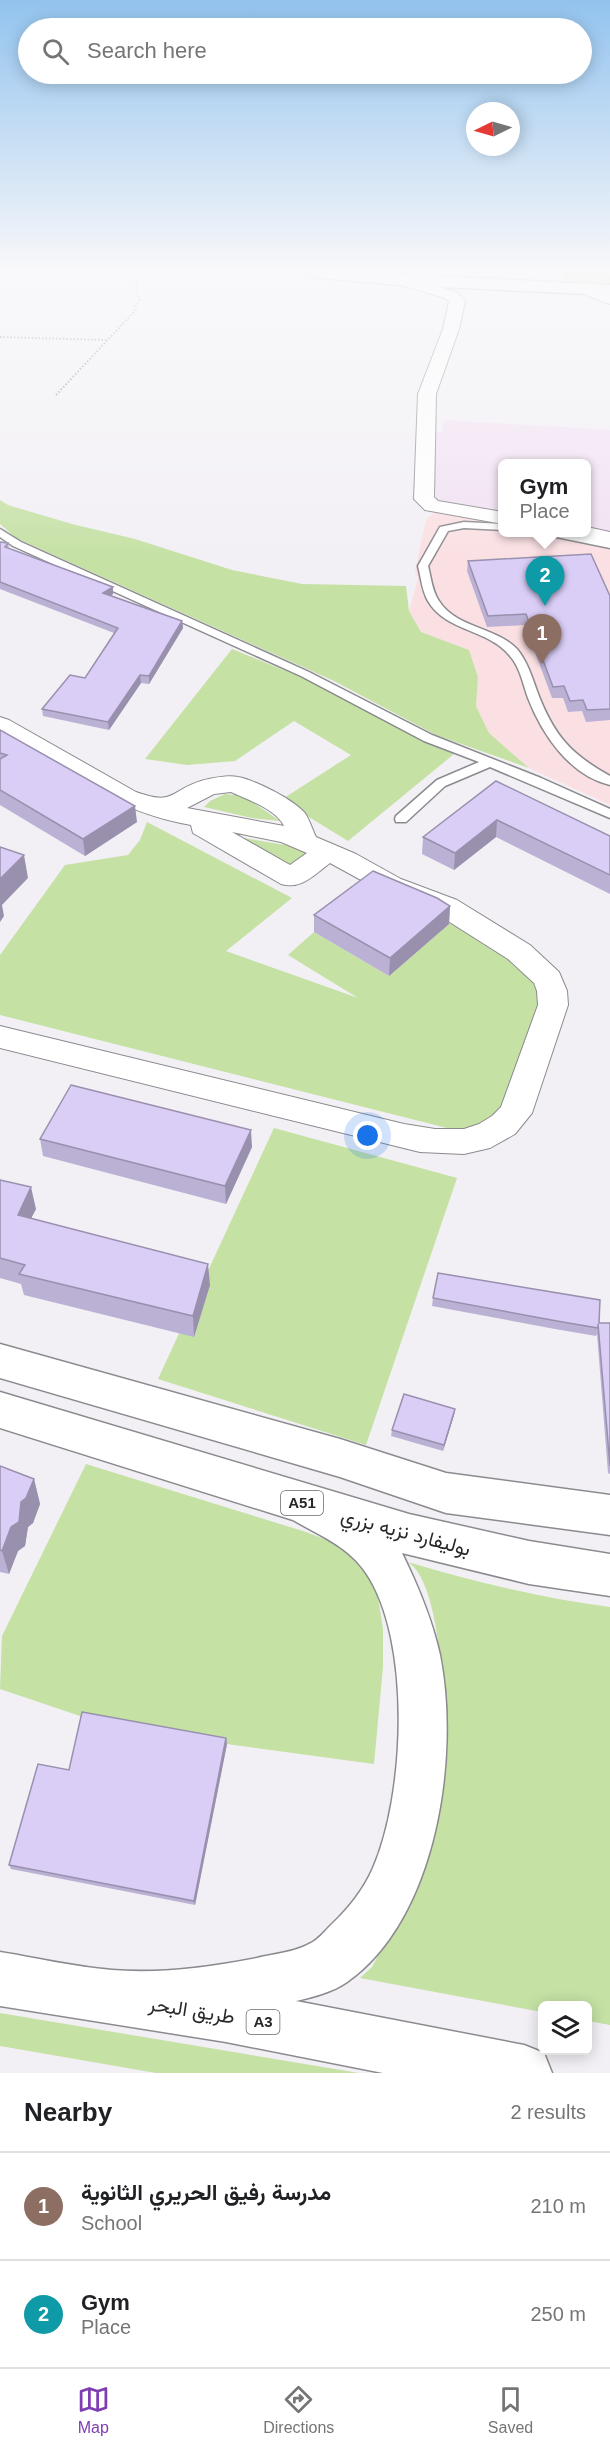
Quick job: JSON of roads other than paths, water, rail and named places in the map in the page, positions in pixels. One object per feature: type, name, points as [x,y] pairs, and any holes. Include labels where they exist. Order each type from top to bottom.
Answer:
[{"type":"main road","points":[[0,1361],[340,1458],[447,1493],[610,1515]]},
{"type":"main road","name":"بوليفارد نزيه بزري","points":[[0,1410],[119,1449],[446,1545],[583,1572],[610,1575]]},
{"type":"main road","points":[[112,1997],[153,1997],[209,1992],[282,1979],[328,1964],[355,1941],[379,1909],[405,1855],[418,1787],[424,1717],[421,1671],[414,1638],[400,1594],[383,1559],[350,1530],[302,1503]]},
{"type":"main road","name":"طريق البحر","points":[[0,1979],[226,2015],[524,2073]]},
{"type":"street","points":[[436,369],[427,394],[424,499],[432,506],[498,517]]},
{"type":"street","points":[[591,534],[610,538]]},
{"type":"street","points":[[0,725],[127,798],[186,817],[258,828],[315,846],[391,885],[447,907],[519,952],[548,979],[553,1005],[515,1113],[504,1127],[470,1142],[429,1141],[0,1037]]},
{"type":"street","points":[[155,808],[182,801],[208,787],[235,784],[272,801],[293,816],[315,846]]},
{"type":"lane","points":[[498,527],[464,525],[444,530],[423,566],[432,600],[450,616],[495,637],[515,653],[537,705],[564,753],[610,781]]},
{"type":"lane","points":[[0,532],[17,544],[90,575],[305,675],[428,738],[610,814]]},
{"type":"lane","points":[[567,537],[610,544]]},
{"type":"lane","points":[[401,819],[441,783],[490,762]]},
{"type":"place","name":"Gym","points":[[545,606]]},
{"type":"place","name":"مدرسة رفيق الحريري الثانوية","points":[[542,664]]}]
